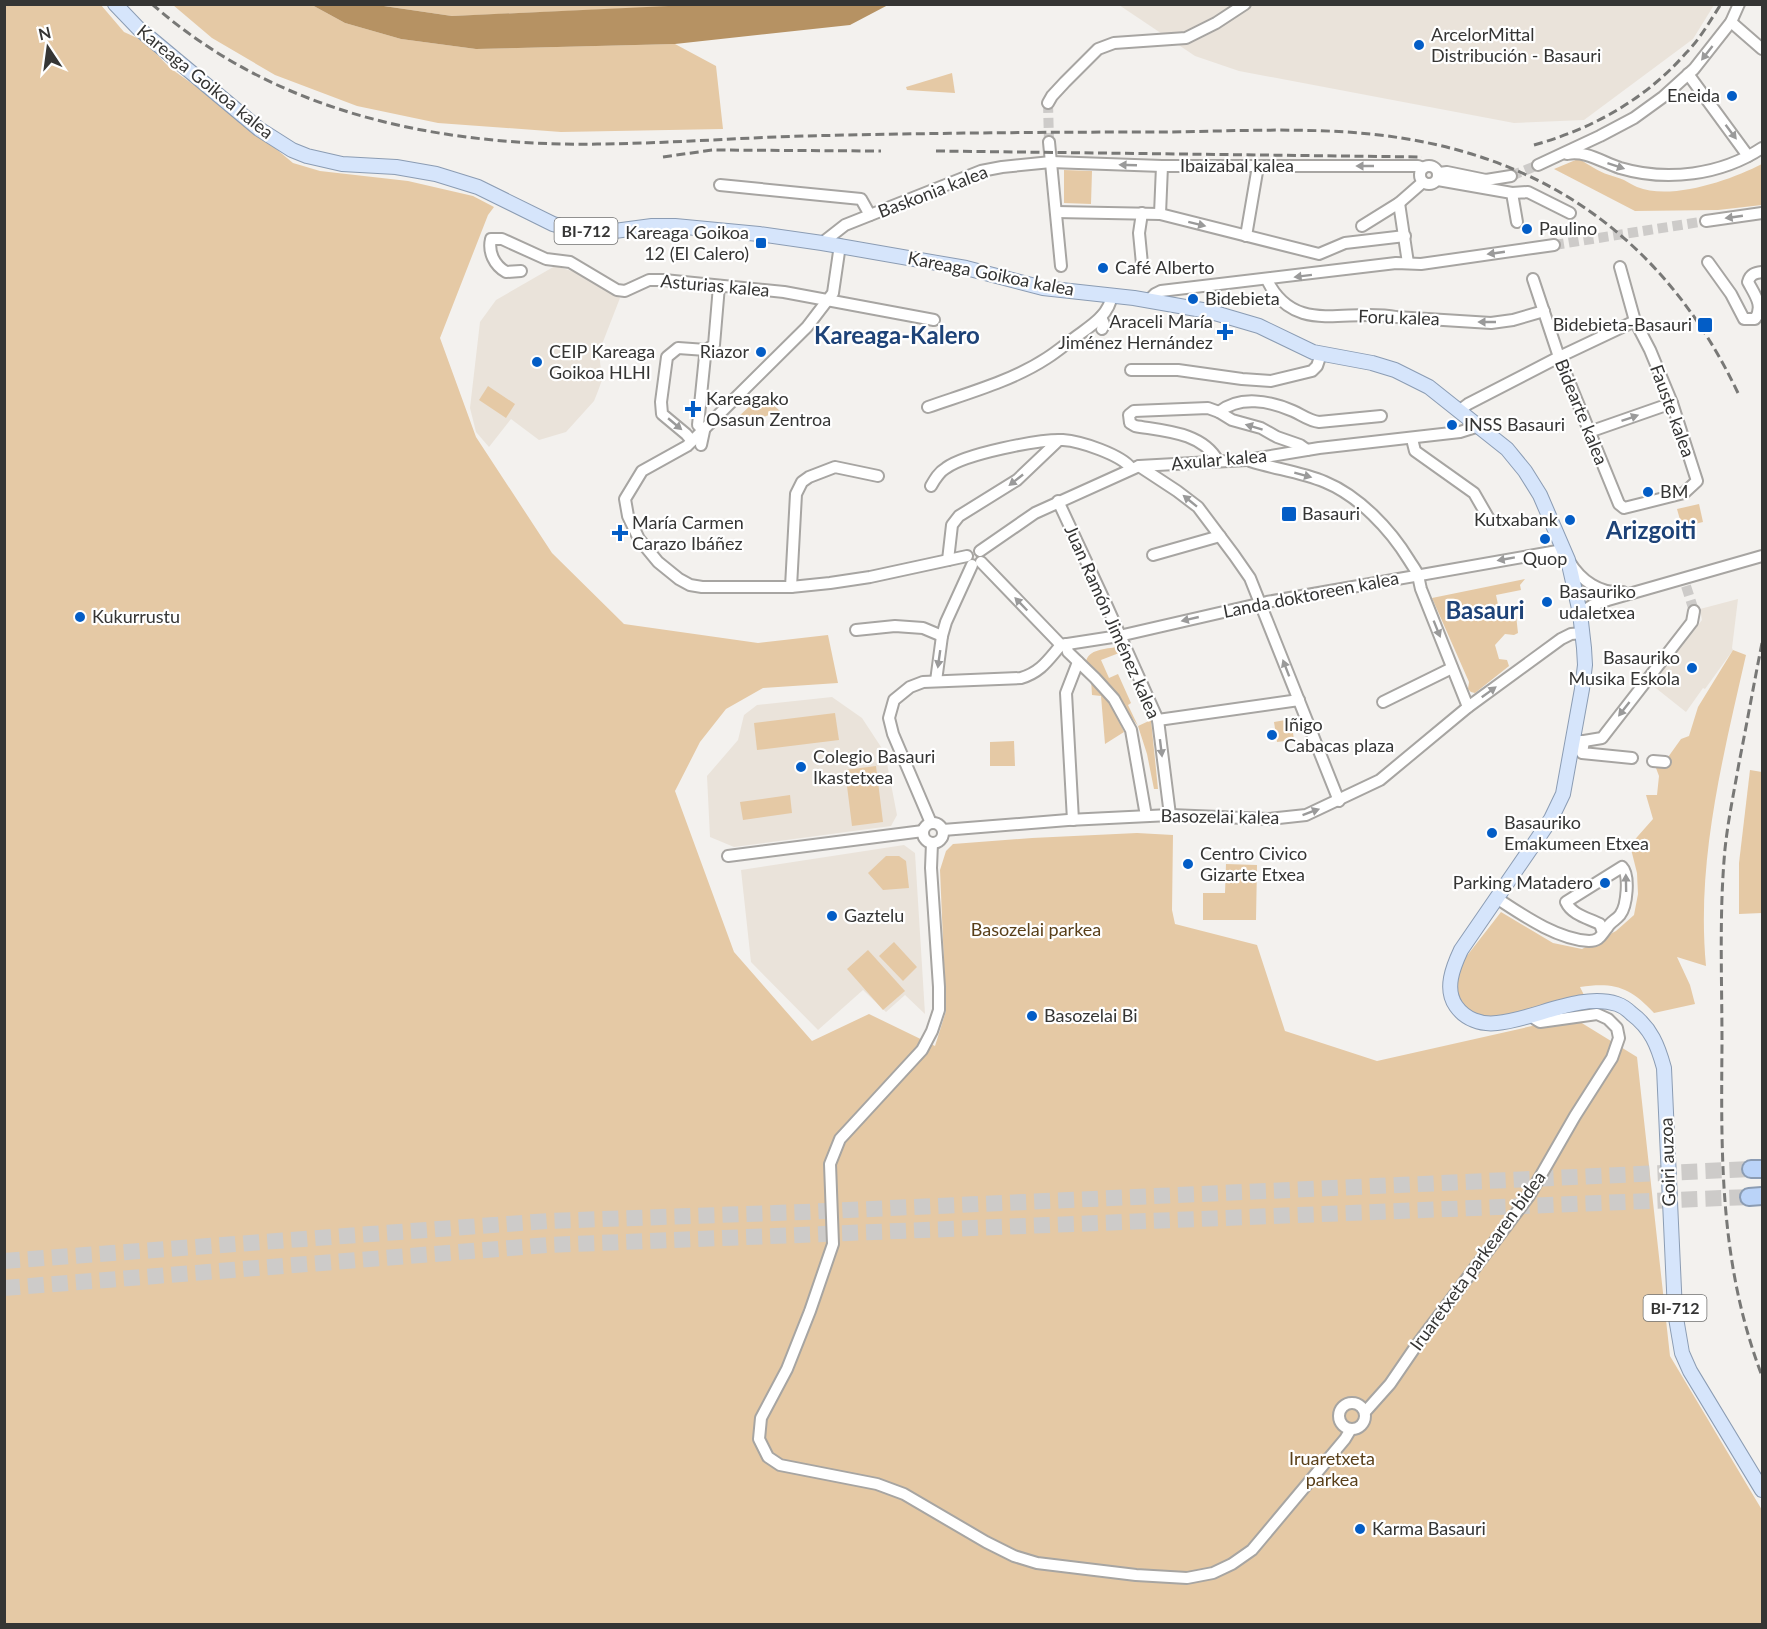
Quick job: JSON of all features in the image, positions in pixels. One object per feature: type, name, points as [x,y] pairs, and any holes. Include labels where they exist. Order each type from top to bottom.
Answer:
[{"type":"main road","name":"Kareaga Goikoa kalea","points":[[115,4],[138,28],[259,129],[292,150],[307,156],[342,164],[396,167],[436,174],[478,187],[554,224],[567,228],[607,232],[652,226],[700,227],[840,246],[978,271],[1043,288],[1149,300],[1208,311],[1259,326],[1321,354],[1359,360],[1395,370],[1429,387],[1460,410],[1507,449],[1526,471],[1540,495],[1566,555],[1580,613],[1585,665],[1579,741],[1566,784],[1554,813],[1498,899],[1461,950],[1450,980],[1450,992],[1455,1004]]},
{"type":"main road","name":"Goiri auzoa","points":[[1455,1004],[1472,1020],[1496,1024],[1587,1001],[1604,1001],[1620,1005],[1641,1021],[1655,1041],[1664,1068],[1677,1333],[1690,1371],[1762,1490]]},
{"type":"street","points":[[1048,103],[1052,96],[1098,49],[1114,43],[1186,38],[1216,23],[1245,4]]},
{"type":"street","points":[[1538,165],[1634,118],[1663,97],[1688,74],[1731,22],[1739,4]]},
{"type":"street","points":[[1731,22],[1762,50]]},
{"type":"street","points":[[1688,74],[1748,156]]},
{"type":"street","points":[[1595,158],[1594,148],[1600,136]]},
{"type":"street","points":[[1050,141],[1061,266]]},
{"type":"street","points":[[1560,155],[1585,154],[1633,172],[1663,176],[1697,173],[1718,168],[1762,148]]},
{"type":"street","name":"Baskonia kalea","points":[[822,243],[845,225],[981,171],[1051,162]]},
{"type":"street","name":"Ibaizabal kalea","points":[[1051,162],[1162,166],[1418,166],[1423,168]]},
{"type":"street","points":[[1160,214],[1162,166]]},
{"type":"street","points":[[1246,236],[1258,166]]},
{"type":"street","points":[[1423,182],[1420,174],[1423,168],[1428,166],[1433,166],[1438,176]]},
{"type":"street","points":[[1423,182],[1431,184],[1438,176],[1447,172],[1486,180],[1511,176]]},
{"type":"street","points":[[1438,176],[1512,193],[1528,192],[1570,213]]},
{"type":"street","points":[[1362,226],[1399,203],[1423,182]]},
{"type":"street","points":[[720,185],[861,199],[870,215]]},
{"type":"street","points":[[1512,193],[1517,222]]},
{"type":"street","points":[[1399,203],[1408,263]]},
{"type":"street","points":[[1056,212],[1160,214],[1319,254],[1345,243],[1405,236]]},
{"type":"street","points":[[1142,213],[1139,233],[1142,264]]},
{"type":"street","points":[[1706,221],[1762,213]]},
{"type":"street","name":"Asturias kalea","points":[[521,271],[506,272],[498,266],[491,250],[492,239],[502,239],[546,259],[570,262],[616,290],[625,291],[649,280],[664,280],[784,292],[934,320]]},
{"type":"street","points":[[1149,300],[1161,291],[1408,263],[1421,264],[1554,245]]},
{"type":"street","points":[[840,246],[833,293],[807,327],[704,431],[697,443],[642,471],[626,499],[628,516],[639,539],[658,562],[679,579],[690,585],[702,587],[791,587],[870,578],[948,560],[975,559],[1064,644],[1068,652],[1114,699],[1131,730],[1146,816]]},
{"type":"street","points":[[1708,261],[1731,294],[1744,319],[1755,319],[1759,313],[1760,306],[1748,282],[1749,277],[1753,274],[1762,272]]},
{"type":"street","name":"Fauste kalea","points":[[1620,267],[1635,321],[1672,403],[1697,482],[1684,493],[1624,508]]},
{"type":"street","name":"Bidearte kalea","points":[[1533,279],[1559,357],[1619,504],[1624,508]]},
{"type":"street","name":"Foru kalea","points":[[1267,280],[1274,294],[1284,304],[1307,315],[1384,315],[1491,323],[1513,320],[1544,311]]},
{"type":"street","points":[[697,443],[662,414],[661,402],[667,357],[678,348],[706,350],[714,345],[719,286]]},
{"type":"street","points":[[928,407],[988,386],[1024,371],[1047,358],[1101,317],[1109,307],[1112,296]]},
{"type":"street","points":[[1101,317],[1104,324],[1102,329]]},
{"type":"street","points":[[1460,410],[1559,357],[1635,321]]},
{"type":"street","points":[[1131,370],[1178,370],[1271,381],[1312,371],[1317,366],[1321,354]]},
{"type":"street","points":[[704,431],[698,424],[705,356]]},
{"type":"street","points":[[1219,412],[1235,403],[1268,402],[1319,422],[1381,416]]},
{"type":"street","points":[[1589,432],[1672,403]]},
{"type":"street","points":[[1218,461],[1199,442],[1179,433],[1135,426],[1130,423],[1129,415],[1134,411],[1208,408],[1232,420],[1261,428],[1307,450]]},
{"type":"street","name":"Axular kalea","points":[[975,559],[1035,513],[1135,467],[1247,459],[1412,439],[1460,432],[1479,426]]},
{"type":"street","points":[[1412,439],[1415,451],[1474,494],[1489,519]]},
{"type":"street","points":[[948,560],[952,525],[959,516],[1017,480],[1059,440]]},
{"type":"street","points":[[931,486],[947,466],[973,457],[1042,441],[1059,440],[1082,444],[1122,459],[1177,491],[1198,507],[1250,578],[1340,801]]},
{"type":"street","points":[[1247,459],[1269,467],[1310,476],[1327,483],[1343,492],[1376,518],[1402,549],[1418,574],[1421,589],[1468,707]]},
{"type":"street","points":[[791,587],[796,494],[801,483],[809,477],[835,467],[878,477]]},
{"type":"street","name":"Juan Ramón Jiménez kalea","points":[[1058,501],[1158,720],[1170,815]]},
{"type":"street","points":[[1153,555],[1220,536]]},
{"type":"street","points":[[1566,555],[1577,572],[1588,583],[1606,591],[1616,592],[1685,583],[1762,556]]},
{"type":"street","name":"Landa doktoreen kalea","points":[[1064,644],[1119,636],[1261,603],[1418,574],[1566,555]]},
{"type":"street","points":[[936,681],[945,622],[975,559]]},
{"type":"street","points":[[1576,593],[1581,586],[1588,583]]},
{"type":"street","points":[[1580,613],[1593,605],[1644,590]]},
{"type":"street","points":[[1632,758],[1582,753],[1579,741],[1602,738],[1692,622],[1694,611]]},
{"type":"street","points":[[856,630],[895,626],[923,628],[942,636]]},
{"type":"street","name":"Basozelai kalea","points":[[943,830],[1170,815],[1269,819],[1306,815],[1340,801],[1380,780],[1468,707],[1561,639],[1570,634],[1583,633]]},
{"type":"street","points":[[932,843],[924,838],[927,827],[893,734],[890,718],[894,700],[910,687],[923,682],[1021,678],[1039,670],[1064,644]]},
{"type":"street","points":[[1073,820],[1066,693],[1078,662]]},
{"type":"street","points":[[1383,702],[1452,668]]},
{"type":"street","points":[[1158,720],[1299,700]]},
{"type":"street","points":[[728,856],[939,825],[943,830],[941,840],[932,843]]},
{"type":"street","points":[[932,843],[931,868],[939,1010],[922,1050],[840,1139],[830,1164],[833,1244],[787,1369],[761,1418],[759,1439],[768,1457],[780,1466],[877,1484],[904,1494],[986,1542],[1014,1556],[1037,1563],[1136,1575],[1187,1578],[1213,1573],[1232,1564],[1252,1550],[1351,1429]]},
{"type":"street","points":[[1498,899],[1545,928],[1592,941],[1599,939],[1622,911],[1627,886],[1626,871],[1622,867],[1566,902],[1567,906],[1579,915],[1600,924],[1603,933]]},
{"type":"street","name":"Iruaretxeta parkearen bidea","points":[[1365,1412],[1390,1384],[1529,1196],[1575,1116],[1612,1058],[1619,1038],[1617,1028],[1608,1019],[1597,1014],[1540,1022],[1535,1019],[1534,1014]]},
{"type":"street","points":[[1352,1403],[1360,1406],[1365,1412],[1365,1421],[1359,1427],[1351,1429],[1343,1425],[1340,1418],[1344,1406],[1352,1403]]},
{"type":"shaded area","points":[[711,4],[888,5],[850,25],[675,44],[476,49],[401,39],[345,23],[312,5],[377,5],[452,16]]},
{"type":"shaded area","points":[[1119,5],[1714,5],[1693,39],[1584,120],[1514,123],[1239,71],[1195,56]]},
{"type":"shaded area","name":"CEIP Kareaga Goikoa HLHI","points":[[555,266],[575,272],[620,298],[599,352],[602,380],[598,391],[594,401],[566,432],[539,440],[511,419],[489,447],[476,432],[470,408],[480,322],[496,300]]},
{"type":"shaded area","name":"Basauriko Musika Eskola","points":[[1738,599],[1733,650],[1686,712],[1652,685],[1702,620],[1700,609]]},
{"type":"shaded area","name":"Colegio Basauri Ikastetxea","points":[[832,697],[862,718],[885,753],[897,815],[891,826],[734,847],[710,837],[707,776],[738,740],[744,715],[757,705]]},
{"type":"shaded area","name":"Gaztelu","points":[[904,845],[915,853],[925,1014],[905,995],[886,1012],[863,990],[818,1030],[751,962],[741,870]]},
{"type":"green space","points":[[5,5],[101,5],[124,32],[144,41],[170,68],[228,109],[293,163],[320,171],[408,181],[473,196],[494,207],[488,215],[440,338],[476,437],[552,553],[624,624],[758,643],[828,635],[838,683],[763,688],[726,709],[700,742],[675,791],[734,952],[812,1041],[869,1014],[935,1046],[946,1011],[940,870],[946,851],[953,844],[1137,833],[1173,835],[1172,910],[1175,924],[1257,945],[1285,1031],[1377,1061],[1572,1017],[1637,1057],[1670,1356],[1762,1510],[1762,1624],[5,1624]]},
{"type":"green space","points":[[173,5],[312,5],[345,23],[401,39],[476,49],[675,44],[716,66],[723,129],[561,132],[438,123],[357,106],[275,75],[212,38]]},
{"type":"green space","points":[[377,5],[711,5],[452,16]]},
{"type":"green space","points":[[952,73],[955,93],[907,90],[906,87]]},
{"type":"green space","points":[[1578,159],[1601,172],[1637,187],[1667,192],[1718,182],[1762,164],[1762,205],[1718,210],[1635,211],[1554,169]]},
{"type":"green space","points":[[1064,170],[1092,171],[1091,204],[1064,203]]},
{"type":"green space","points":[[488,386],[515,404],[506,418],[479,400]]},
{"type":"green space","points":[[762,395],[780,411],[758,419],[749,426],[739,416]]},
{"type":"green space","points":[[1699,504],[1703,522],[1682,527],[1677,509]]},
{"type":"green space","points":[[1525,579],[1520,585],[1521,590],[1496,595],[1501,619],[1516,615],[1518,633],[1505,634],[1495,645],[1499,659],[1507,660],[1509,666],[1475,693],[1471,692],[1468,689],[1469,682],[1432,598]]},
{"type":"green space","points":[[1117,647],[1119,653],[1101,660],[1109,678],[1118,674],[1138,726],[1103,679],[1086,662],[1090,654],[1094,652]]},
{"type":"green space","points":[[1733,650],[1746,655],[1721,771],[1708,848],[1704,927],[1706,966],[1677,957],[1690,985],[1695,1004],[1654,1013],[1629,992],[1603,985],[1580,987],[1587,1001],[1500,1022],[1462,1010],[1455,982],[1459,966],[1501,912],[1553,943],[1582,949],[1616,931],[1634,915],[1638,894],[1637,873],[1630,845],[1653,819],[1646,795],[1657,795],[1659,776],[1656,768],[1661,767],[1681,739],[1689,736],[1698,707]]},
{"type":"green space","points":[[1091,679],[1112,706],[1124,732],[1105,744],[1101,696],[1092,695]]},
{"type":"green space","points":[[835,713],[839,740],[757,750],[754,723]]},
{"type":"green space","points":[[1291,719],[1294,740],[1277,742],[1274,722]]},
{"type":"green space","points":[[1151,720],[1158,789],[1154,789],[1147,754],[1138,726]]},
{"type":"green space","points":[[1014,741],[1015,766],[990,766],[990,742]]},
{"type":"green space","points":[[876,766],[883,822],[852,826],[845,770]]},
{"type":"green space","points":[[1750,770],[1762,772],[1762,913],[1739,914],[1739,863]]},
{"type":"green space","points":[[790,795],[792,813],[743,820],[740,802]]},
{"type":"green space","points":[[886,856],[899,856],[906,861],[909,888],[883,890],[868,873]]},
{"type":"green space","points":[[1226,864],[1257,865],[1256,920],[1203,920],[1203,893],[1225,893]]},
{"type":"green space","points":[[894,942],[917,967],[903,981],[879,956]]},
{"type":"green space","points":[[868,950],[905,991],[883,1010],[847,969]]},
{"type":"tunnel","points":[[1048,103],[1049,142]]},
{"type":"tunnel","points":[[1511,176],[1538,165]]},
{"type":"tunnel","points":[[1554,245],[1706,221]]},
{"type":"tunnel","points":[[1686,586],[1694,611]]},
{"type":"tunnel","points":[[4,1261],[548,1221],[804,1212],[1751,1169]]},
{"type":"tunnel","points":[[4,1288],[548,1245],[1749,1197]]},
{"type":"railway","points":[[152,4],[201,42],[253,73],[308,98],[365,117],[423,130],[483,139],[605,144],[849,135],[1284,130],[1373,134],[1458,150],[1510,168],[1559,192],[1603,221],[1643,256],[1679,296],[1710,342],[1738,393]]},
{"type":"railway","points":[[1534,145],[1597,121],[1654,85],[1691,48],[1721,4]]},
{"type":"railway","points":[[663,157],[712,150],[881,151]]},
{"type":"railway","points":[[936,151],[1422,157]]},
{"type":"railway","points":[[1762,643],[1726,838],[1721,946],[1722,1129],[1726,1212],[1738,1294],[1748,1335],[1762,1376]]},
{"type":"place","name":"ArcelorMittal Distribución - Basauri","points":[[1419,45]]},
{"type":"place","name":"Eneida","points":[[1732,96]]},
{"type":"place","name":"Paulino","points":[[1527,229]]},
{"type":"place","name":"Kareaga Goikoa 12 (El Calero)","points":[[761,243]]},
{"type":"place","name":"Café Alberto","points":[[1103,268]]},
{"type":"place","name":"Bidebieta","points":[[1193,299]]},
{"type":"place","name":"Bidebieta-Basauri","points":[[1705,325]]},
{"type":"place","name":"Araceli María Jiménez Hernández","points":[[1225,332]]},
{"type":"place","name":"Riazor","points":[[761,352]]},
{"type":"place","name":"CEIP Kareaga Goikoa HLHI","points":[[537,362]]},
{"type":"place","name":"Kareagako Osasun Zentroa","points":[[693,409]]},
{"type":"place","name":"INSS Basauri","points":[[1452,425]]},
{"type":"place","name":"BM","points":[[1648,492]]},
{"type":"place","name":"Basauri","points":[[1289,514]]},
{"type":"place","name":"Kutxabank","points":[[1570,520]]},
{"type":"place","name":"María Carmen Carazo Ibáñez","points":[[620,533]]},
{"type":"place","name":"Quop","points":[[1545,539]]},
{"type":"place","name":"Basauriko udaletxea","points":[[1547,602]]},
{"type":"place","name":"Kukurrustu","points":[[80,617]]},
{"type":"place","name":"Basauriko Musika Eskola","points":[[1692,668]]},
{"type":"place","name":"Iñigo Cabacas plaza","points":[[1272,735]]},
{"type":"place","name":"Colegio Basauri Ikastetxea","points":[[801,767]]},
{"type":"place","name":"Basauriko Emakumeen Etxea","points":[[1492,833]]},
{"type":"place","name":"Centro Civico Gizarte Etxea","points":[[1188,864]]},
{"type":"place","name":"Parking Matadero","points":[[1605,883]]},
{"type":"place","name":"Gaztelu","points":[[832,916]]},
{"type":"place","name":"Basozelai Bi","points":[[1032,1016]]},
{"type":"place","name":"Karma Basauri","points":[[1360,1529]]},
{"type":"district","name":"Kareaga-Kalero","points":[[897,336]]},
{"type":"district","name":"Arizgoiti","points":[[1651,531]]},
{"type":"district","name":"Basauri","points":[[1485,611]]},
{"type":"park label","name":"Basozelai parkea","points":[[1036,930]]},
{"type":"park label","name":"Iruaretxeta parkea","points":[[1332,1469]]}]
